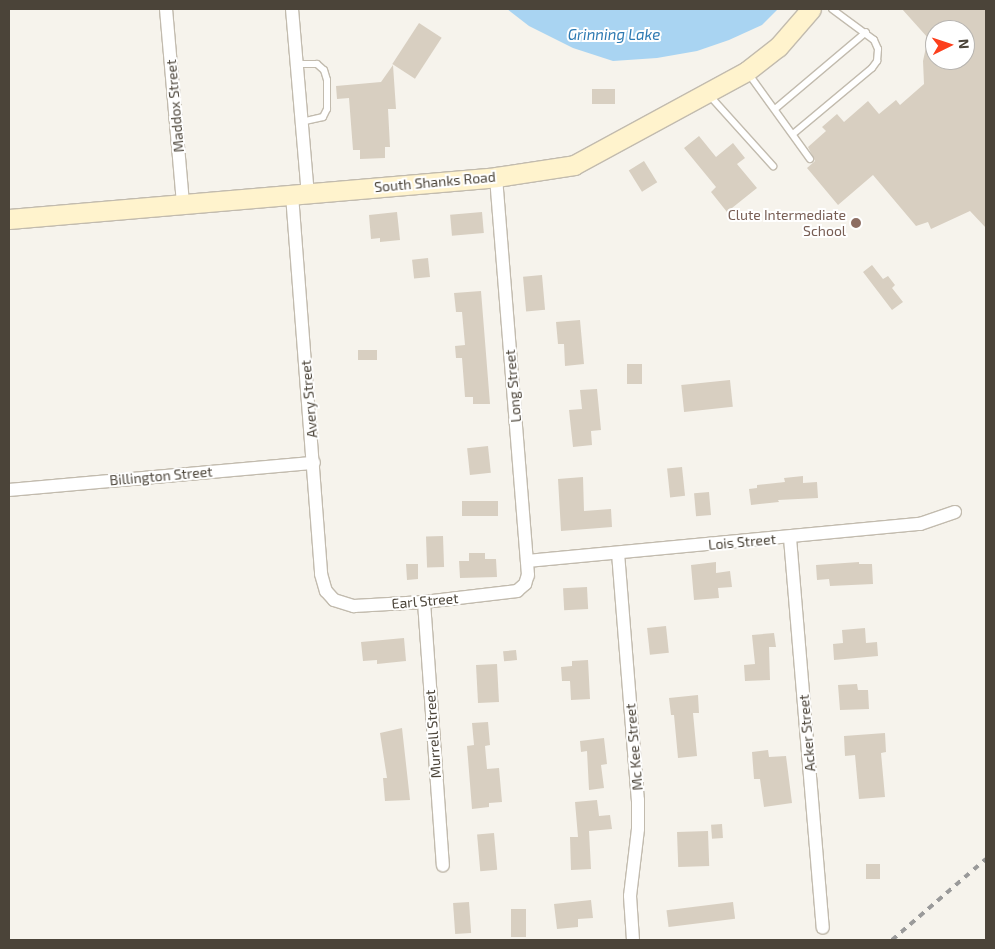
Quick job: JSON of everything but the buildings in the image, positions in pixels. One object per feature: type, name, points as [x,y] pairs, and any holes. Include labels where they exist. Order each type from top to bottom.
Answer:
[{"type":"street","name":"Maddox Street","points":[[166,9],[183,203]]},
{"type":"street","name":"Avery Street","points":[[292,9],[302,122],[300,194],[321,574],[326,592],[334,600]]},
{"type":"street","name":"South Shanks Road","points":[[9,219],[496,177],[574,165],[747,71],[778,47],[811,9]]},
{"type":"street","name":"Long Street","points":[[496,177],[527,561],[525,584],[517,592]]},
{"type":"street","name":"Billington Street","points":[[9,490],[314,463]]},
{"type":"street","name":"Lois Street","points":[[527,561],[790,538],[920,524],[955,512]]},
{"type":"street","name":"Acker Street","points":[[790,538],[823,928]]},
{"type":"street","name":"Mc Kee Street","points":[[618,553],[638,800],[638,829],[630,896],[633,940]]},
{"type":"street","name":"Earl Street","points":[[334,600],[354,606],[424,602],[517,592]]},
{"type":"street","name":"Murrell Street","points":[[424,602],[443,865]]},
{"type":"lane","points":[[792,134],[872,68],[877,61],[878,49],[874,40],[866,32],[832,9]]},
{"type":"lane","points":[[774,109],[866,32]]},
{"type":"lane","points":[[297,64],[317,64],[324,70],[327,80],[327,109],[323,117],[302,122]]},
{"type":"lane","points":[[747,71],[810,159]]},
{"type":"lane","points":[[707,92],[774,166]]},
{"type":"water","name":"Grinning Lake","points":[[507,9],[778,9],[762,25],[729,40],[697,51],[657,58],[613,61],[573,48],[529,26]]},
{"type":"railway","points":[[892,940],[986,859]]},
{"type":"place","name":"Clute Intermediate School","points":[[856,223]]}]
